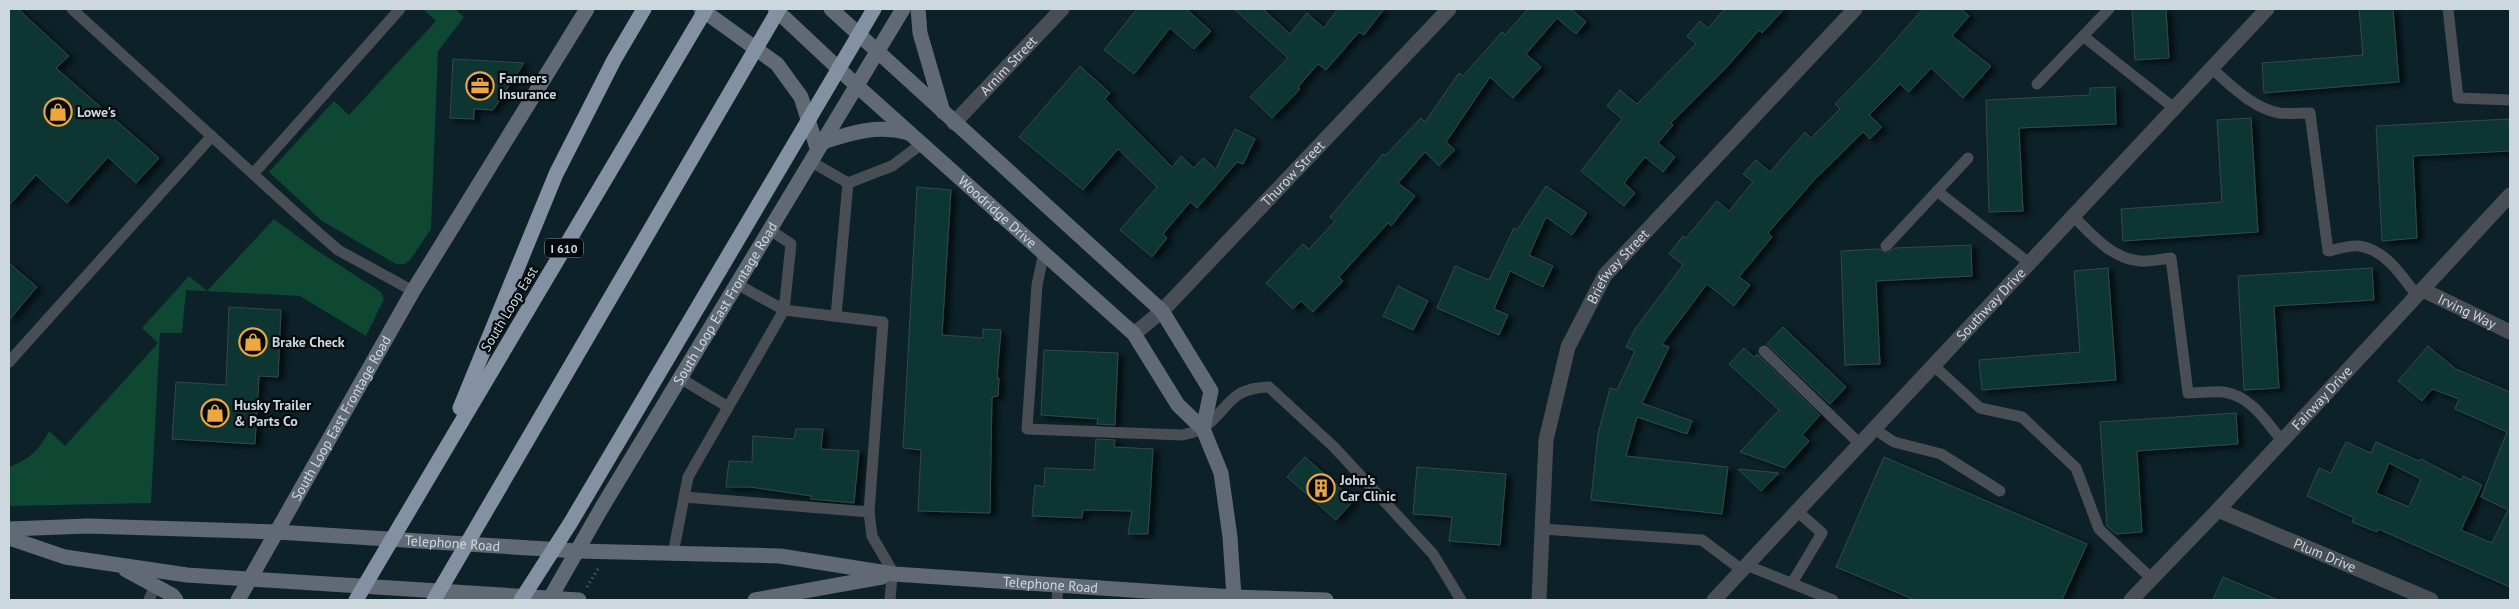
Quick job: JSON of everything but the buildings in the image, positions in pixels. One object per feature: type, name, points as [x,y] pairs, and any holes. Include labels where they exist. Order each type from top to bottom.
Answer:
[{"type":"highway","points":[[440,458],[556,174],[614,60],[644,9]]},
{"type":"highway","name":"South Loop East","points":[[356,600],[706,9]]},
{"type":"highway","points":[[434,600],[777,9]]},
{"type":"highway","points":[[521,600],[576,513],[874,9]]},
{"type":"main road","name":"South Loop East Frontage Road","points":[[238,600],[252,579],[412,291],[587,9]]},
{"type":"main road","points":[[701,9],[778,64],[801,97],[816,151],[870,129],[894,129],[918,139]]},
{"type":"main road","name":"Woodridge Drive","points":[[777,9],[856,85],[1134,334],[1178,406],[1203,429],[1221,473],[1230,537],[1234,598]]},
{"type":"main road","points":[[831,9],[1162,311],[1211,391],[1203,429]]},
{"type":"main road","name":"South Loop East Frontage Road","points":[[550,599],[736,284],[903,9]]},
{"type":"main road","points":[[918,9],[920,33],[949,118]]},
{"type":"main road","name":"Telephone Road","points":[[9,529],[88,526],[277,532],[577,551],[780,556],[892,574],[1058,584],[1234,598],[1326,600]]},
{"type":"main road","points":[[9,538],[65,557],[187,575],[550,599],[583,594]]},
{"type":"main road","points":[[116,564],[176,600]]},
{"type":"main road","name":"Telephone Road","points":[[755,600],[892,574]]},
{"type":"street","name":"Arnim Street","points":[[949,118],[1062,9]]},
{"type":"street","name":"Thurow Street","points":[[1134,334],[1162,311],[1449,9]]},
{"type":"street","name":"Briefway Street","points":[[1539,600],[1546,440],[1568,347],[1605,275],[1856,9]]},
{"type":"street","name":"Southway Drive","points":[[1714,600],[2267,9]]},
{"type":"street","name":"Fairway Drive","points":[[2131,600],[2218,510],[2510,195]]},
{"type":"street","name":"Irving Way","points":[[2420,293],[2510,332]]},
{"type":"street","name":"Plum Drive","points":[[2218,510],[2431,600]]},
{"type":"lane","points":[[72,9],[338,250],[412,291]]},
{"type":"lane","points":[[253,174],[400,9]]},
{"type":"lane","points":[[2037,84],[2109,9]]},
{"type":"lane","points":[[2448,9],[2458,98],[2510,100]]},
{"type":"lane","points":[[2082,36],[2174,108]]},
{"type":"lane","points":[[2211,68],[2242,94],[2265,109],[2281,113],[2310,113],[2328,250],[2358,246],[2373,250],[2420,293]]},
{"type":"lane","points":[[9,362],[212,136]]},
{"type":"lane","points":[[848,183],[892,166],[918,139]]},
{"type":"lane","points":[[816,151],[848,183]]},
{"type":"lane","points":[[1886,246],[1968,158]]},
{"type":"lane","points":[[836,316],[848,183]]},
{"type":"lane","points":[[1937,190],[2029,263]]},
{"type":"lane","points":[[2073,216],[2099,242],[2121,256],[2139,261],[2171,258],[2188,393],[2224,392],[2242,398],[2258,412],[2282,441]]},
{"type":"lane","points":[[673,554],[688,477],[784,310],[791,244],[769,229]]},
{"type":"lane","points":[[1044,252],[1038,285],[1027,429],[1182,436],[1203,429],[1239,393],[1253,387],[1269,387],[1334,447],[1433,554],[1461,600]]},
{"type":"lane","points":[[736,284],[784,310],[883,322],[869,512],[872,536],[892,574],[890,600]]},
{"type":"lane","points":[[1764,351],[1860,444]]},
{"type":"lane","points":[[1934,365],[1980,408],[2022,417],[2076,468],[2098,529],[2152,579]]},
{"type":"lane","points":[[680,378],[728,407]]},
{"type":"lane","points":[[1874,429],[1894,442],[1941,454],[2000,491]]},
{"type":"lane","points":[[684,497],[869,512]]},
{"type":"lane","points":[[1792,583],[1822,533],[1798,511]]},
{"type":"lane","points":[[1542,529],[1702,540],[1744,568],[1792,583],[1832,600]]},
{"type":"lane","points":[[1057,600],[1058,584]]},
{"type":"lane","points":[[149,600],[155,586]]},
{"type":"path","points":[[583,594],[598,569]]},
{"type":"green space","points":[[423,9],[455,9],[464,17],[438,51],[431,229],[410,260],[405,264],[396,264],[322,221],[269,172],[334,101],[349,115],[436,21]]},
{"type":"green space","points":[[274,219],[313,248],[381,292],[384,299],[366,336],[300,296],[186,290],[182,333],[160,333],[151,503],[9,506],[9,467],[33,453],[49,431],[65,446],[158,343],[142,328],[189,276],[207,291]]},
{"type":"place","name":"Farmers Insurance","points":[[480,86]]},
{"type":"place","name":"Lowe's","points":[[58,112]]},
{"type":"place","name":"Brake Check","points":[[253,342]]},
{"type":"place","name":"Husky Trailer & Parts Co","points":[[215,413]]},
{"type":"place","name":"John’s Car Clinic","points":[[1321,488]]}]
